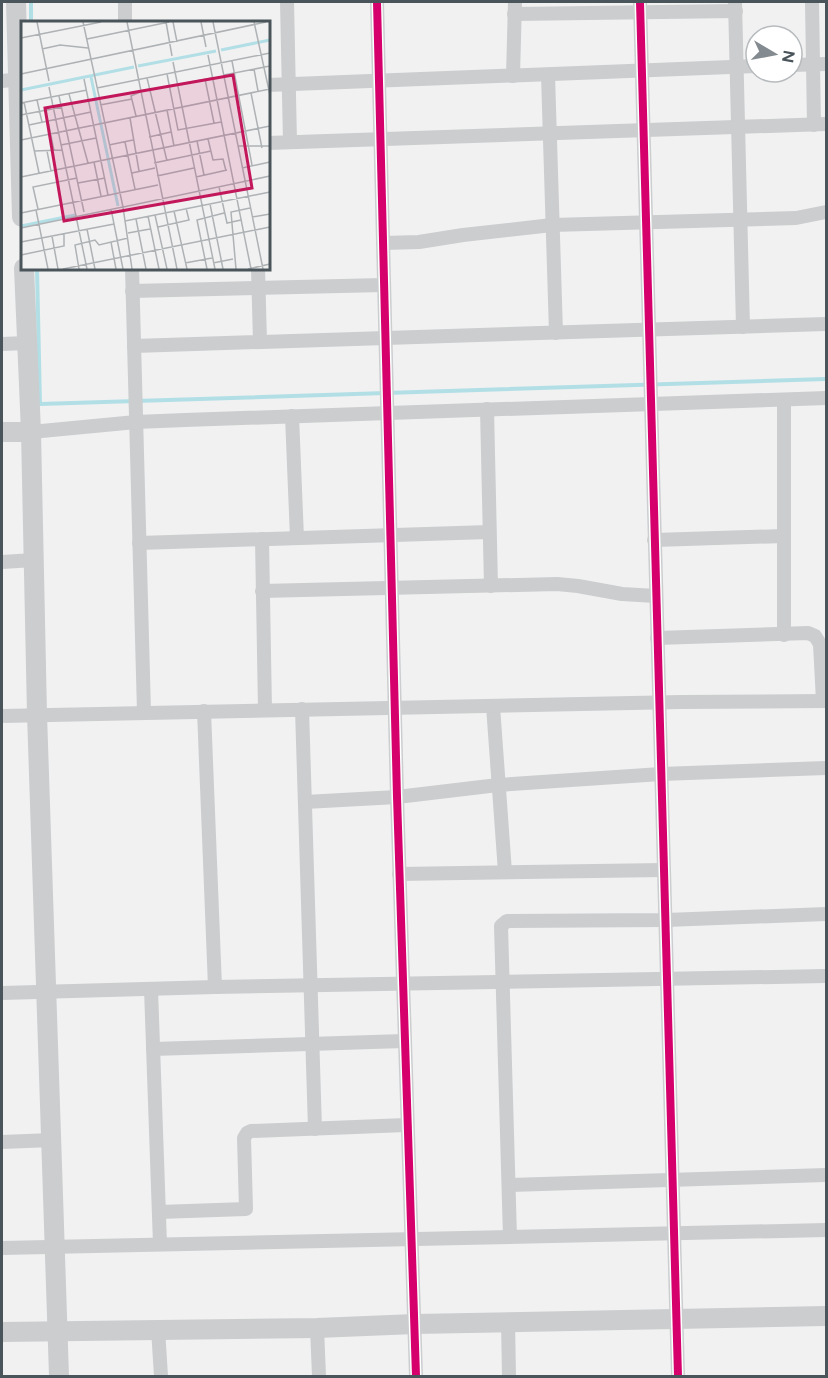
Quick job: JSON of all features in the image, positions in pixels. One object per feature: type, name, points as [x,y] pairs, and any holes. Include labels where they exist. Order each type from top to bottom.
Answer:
[{"type":"street","points":[[16,2],[14,80],[21,199]]},
{"type":"street","points":[[125,2],[125,21]]},
{"type":"street","points":[[287,2],[290,142]]},
{"type":"street","points":[[377,2],[394,708],[416,1377]]},
{"type":"street","points":[[270,143],[820,124],[820,64],[812,2]]},
{"type":"street","points":[[513,76],[515,8],[736,6],[743,327]]},
{"type":"street","points":[[640,7],[678,1377]]},
{"type":"street","points":[[804,65],[820,64]]},
{"type":"street","points":[[270,85],[744,67]]},
{"type":"street","points":[[548,75],[556,333]]},
{"type":"street","points":[[383,243],[419,242],[552,225],[796,218],[826,212]]},
{"type":"street","points":[[24,270],[31,432],[37,714],[58,1377]]},
{"type":"street","points":[[132,270],[144,712]]},
{"type":"street","points":[[258,270],[260,342]]},
{"type":"street","points":[[132,291],[384,285]]},
{"type":"street","points":[[134,346],[826,324]]},
{"type":"street","points":[[2,344],[27,343]]},
{"type":"street","points":[[2,432],[31,432],[136,422],[826,398]]},
{"type":"street","points":[[784,400],[784,635]]},
{"type":"street","points":[[487,409],[491,586]]},
{"type":"street","points":[[292,416],[297,538]]},
{"type":"street","points":[[139,543],[489,532]]},
{"type":"street","points":[[654,540],[784,536]]},
{"type":"street","points":[[262,539],[265,710]]},
{"type":"street","points":[[2,562],[34,560]]},
{"type":"street","points":[[262,591],[557,584],[578,585],[622,594],[656,596]]},
{"type":"street","points":[[2,716],[825,701],[820,644],[815,636],[808,633],[657,639]]},
{"type":"street","points":[[494,706],[505,872]]},
{"type":"street","points":[[302,709],[315,1129]]},
{"type":"street","points":[[204,711],[215,987]]},
{"type":"street","points":[[305,802],[397,797],[498,785],[661,774],[826,768]]},
{"type":"street","points":[[399,874],[664,870]]},
{"type":"street","points":[[510,1237],[501,926],[507,921],[666,920],[826,914]]},
{"type":"street","points":[[2,993],[826,976]]},
{"type":"street","points":[[151,990],[160,1244]]},
{"type":"street","points":[[153,1049],[404,1041]]},
{"type":"street","points":[[159,1212],[244,1210],[247,1206],[244,1138],[250,1131],[406,1125]]},
{"type":"street","points":[[2,1142],[52,1140]]},
{"type":"street","points":[[510,1185],[826,1175]]},
{"type":"street","points":[[2,1248],[411,1237],[826,1230]]},
{"type":"street","points":[[2,1332],[316,1328],[826,1316]]},
{"type":"street","points":[[508,1322],[510,1377]]},
{"type":"street","points":[[316,1328],[319,1377]]},
{"type":"street","points":[[158,1329],[161,1377]]},
{"type":"waterway","points":[[31,2],[31,21]]},
{"type":"waterway","points":[[37,270],[40,404],[826,379]]},
{"type":"cycle path","points":[[377,2],[397,797],[416,1376]]},
{"type":"cycle path","points":[[640,2],[678,1376]]}]
